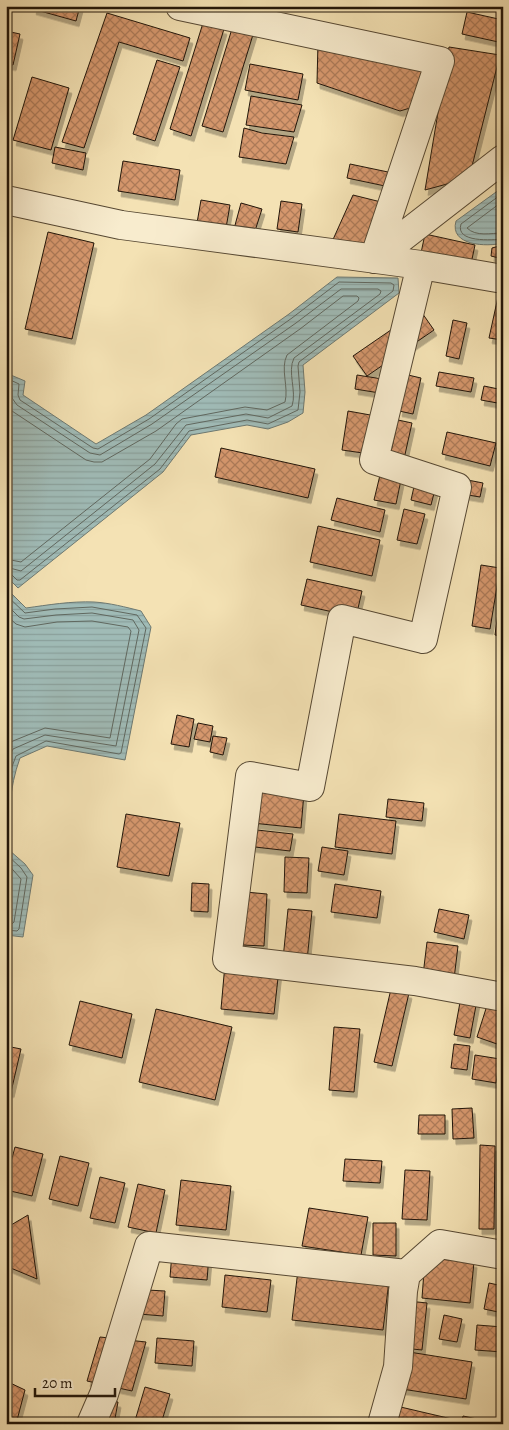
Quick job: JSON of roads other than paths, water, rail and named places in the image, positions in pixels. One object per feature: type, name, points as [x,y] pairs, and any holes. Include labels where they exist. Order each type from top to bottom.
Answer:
[{"type":"street","points":[[180,6],[440,61],[374,259]]},
{"type":"street","points":[[374,259],[503,159]]},
{"type":"street","points":[[6,200],[121,225],[420,265],[503,279]]},
{"type":"street","points":[[420,265],[374,460],[457,487],[423,639],[342,619],[310,787],[250,776],[227,959],[416,981],[503,998]]},
{"type":"street","points":[[382,1424],[398,1367],[406,1274],[440,1244],[503,1255]]},
{"type":"street","points":[[91,1424],[104,1394],[149,1246],[406,1274]]},
{"type":"water","points":[[503,187],[503,243],[488,245],[471,243],[458,236],[455,229],[456,221]]},
{"type":"water","points":[[337,277],[398,278],[399,293],[303,365],[305,392],[303,413],[288,422],[268,429],[247,425],[191,435],[163,472],[18,588],[6,576],[6,373],[25,381],[23,395],[96,444],[146,415],[289,314]]},
{"type":"water","points":[[6,588],[26,608],[77,602],[106,603],[141,611],[151,627],[125,760],[47,746],[20,758],[11,792],[9,850],[25,864],[33,875],[23,937],[6,935]]}]
